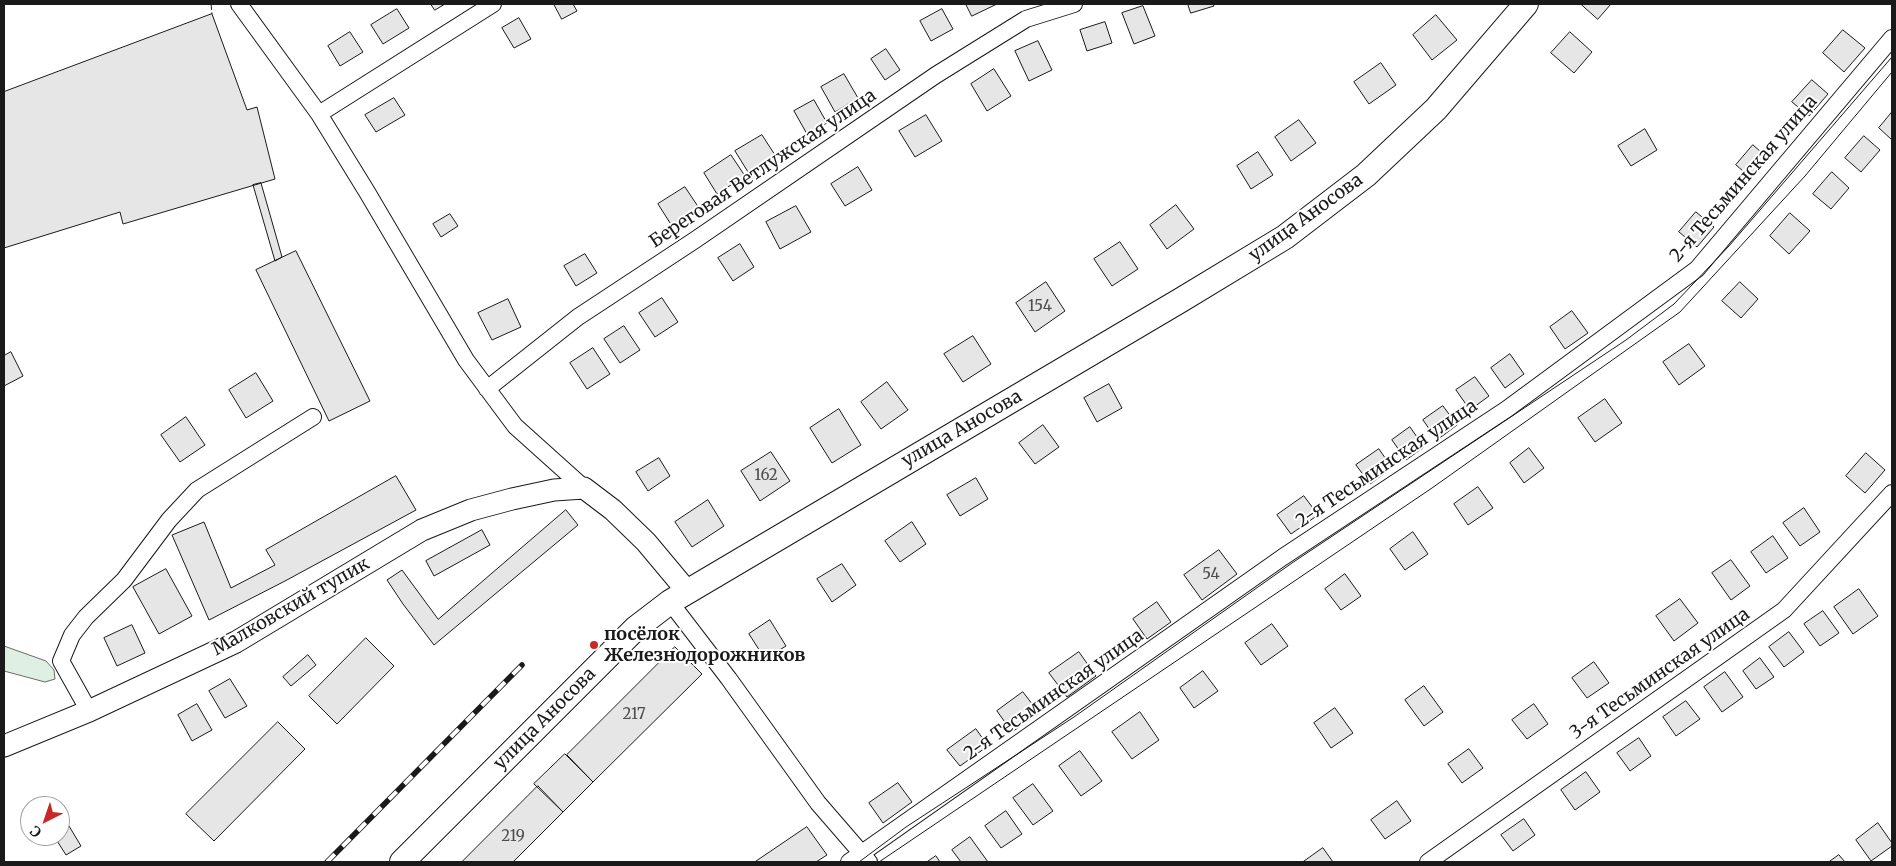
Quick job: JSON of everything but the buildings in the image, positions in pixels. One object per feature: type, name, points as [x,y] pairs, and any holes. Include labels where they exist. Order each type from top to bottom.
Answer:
[{"type":"main road","name":"улица Аносова","points":[[402,862],[636,628],[678,596],[1182,300],[1285,237],[1366,175],[1436,109],[1526,4]]},
{"type":"street","points":[[239,4],[320,114],[466,360],[487,389],[515,426],[584,488],[613,510],[646,542],[729,679],[818,803],[866,858]]},
{"type":"street","points":[[320,114],[493,4]]},
{"type":"street","name":"Береговая Ветлужская улица","points":[[487,389],[578,317],[695,240],[936,75],[1026,19],[1074,4]]},
{"type":"street","name":"2-я Тесьминская улица","points":[[849,862],[866,858],[1283,557],[1507,409],[1698,269],[1892,38]]},
{"type":"street","points":[[89,712],[61,661],[72,635],[86,617],[124,580],[169,520],[197,490],[313,417]]},
{"type":"street","name":"Малковский тупик","points":[[4,746],[89,712],[236,642],[422,530],[471,510],[512,499],[554,490],[584,488]]},
{"type":"street","name":"3-я Тесьминская улица","points":[[1428,862],[1784,610],[1892,493]]},
{"type":"green space","points":[[4,646],[46,661],[54,670],[55,679],[45,682],[4,671]]},
{"type":"tram line","points":[[859,862],[906,827],[1074,717],[1292,563],[1626,340],[1674,304],[1729,246],[1892,57]]},
{"type":"tram line","points":[[879,862],[1432,488],[1680,312],[1805,176],[1892,72]]},
{"type":"railway","points":[[327,862],[522,665]]},
{"type":"fence","points":[[211,4],[212,14]]},
{"type":"place","name":"посёлок Железнодорожников","points":[[594,645]]}]
